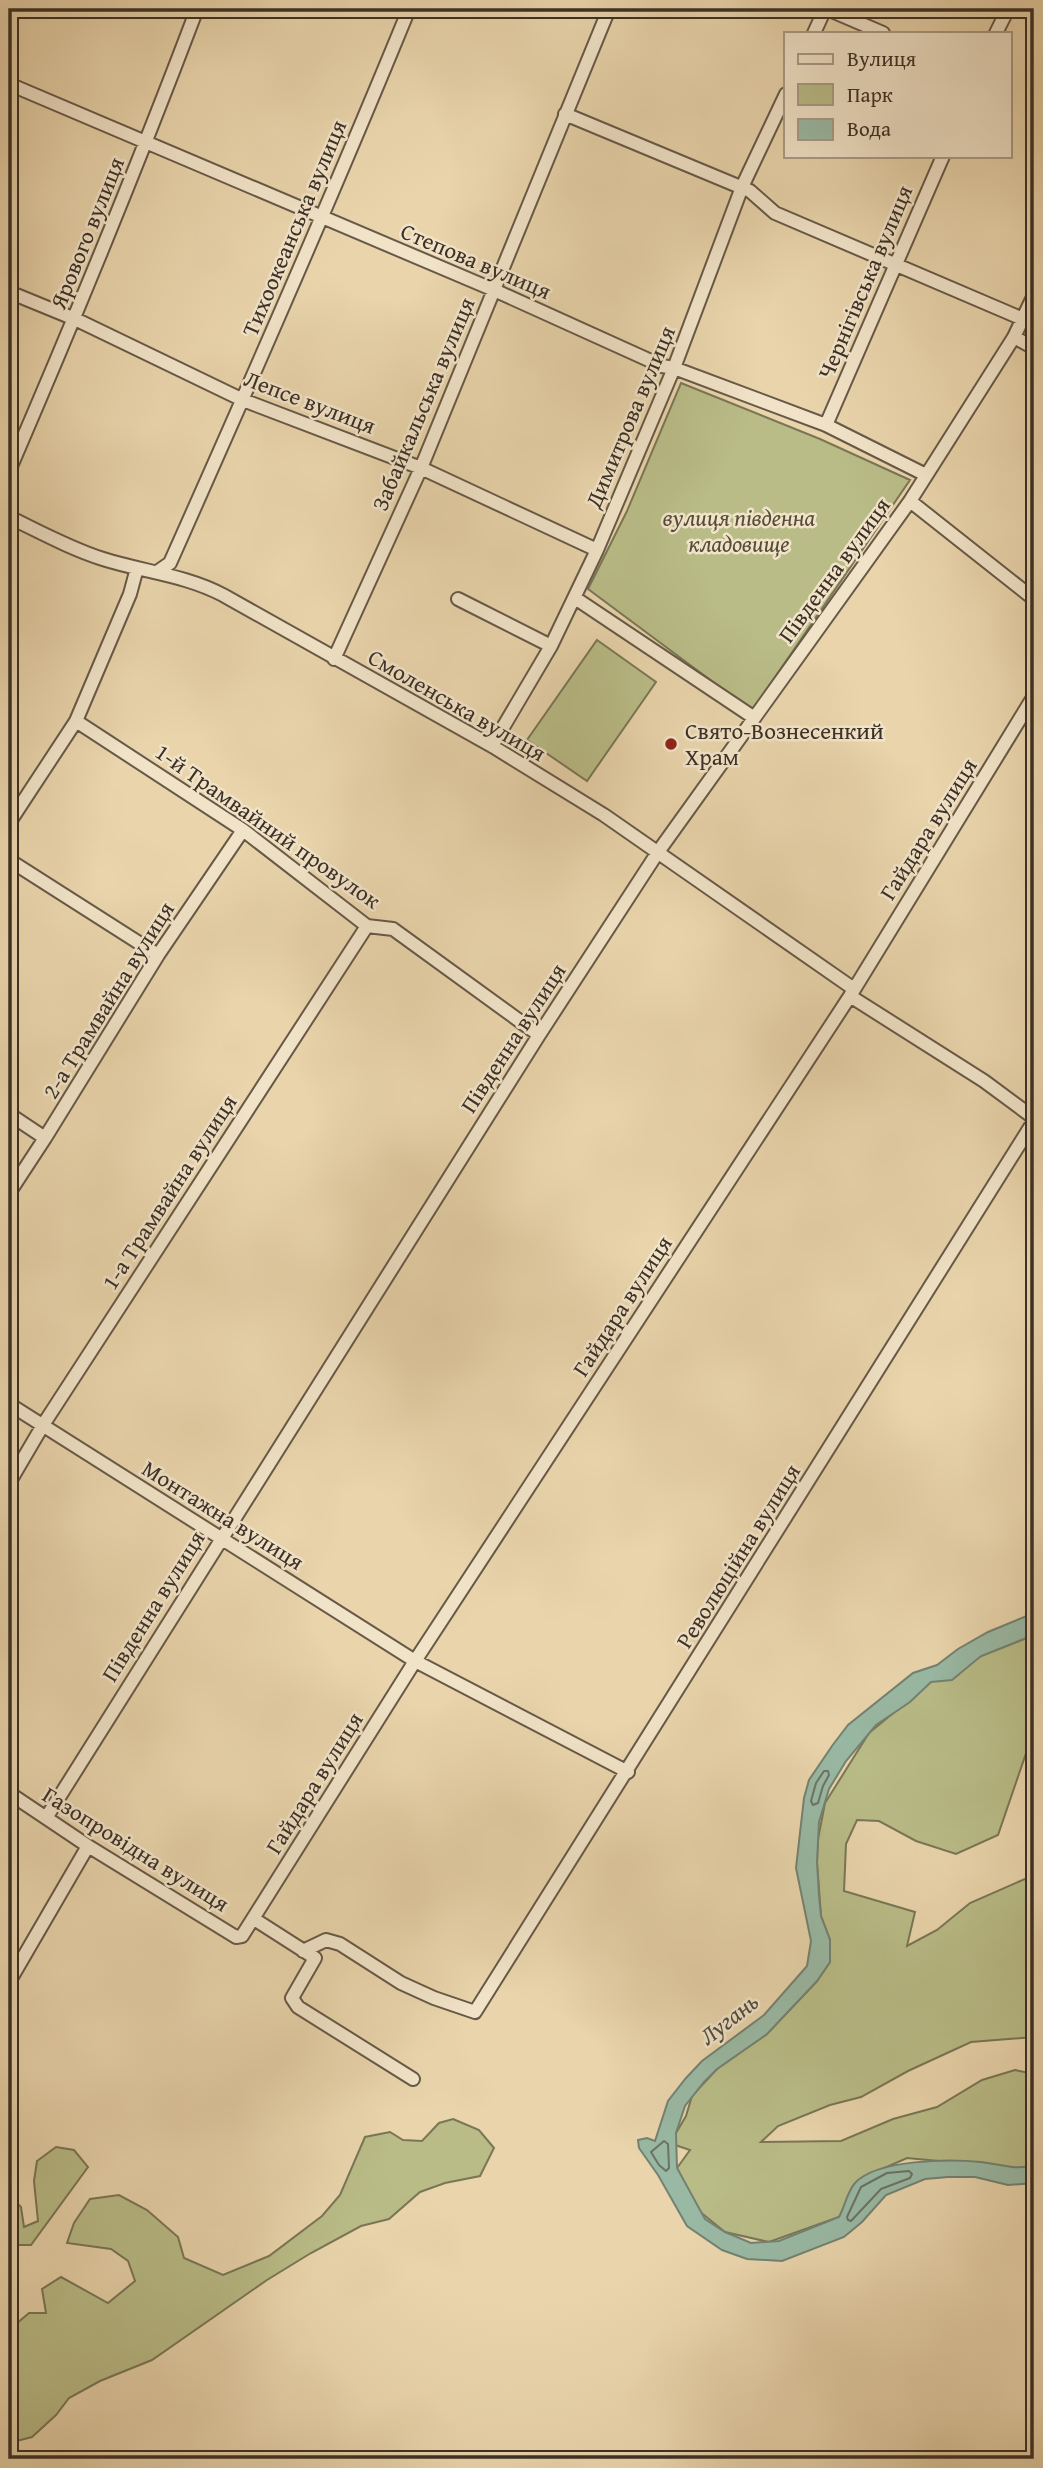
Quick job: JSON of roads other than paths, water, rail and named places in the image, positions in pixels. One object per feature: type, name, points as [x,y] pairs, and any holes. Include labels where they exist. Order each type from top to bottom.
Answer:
[{"type":"street","name":"Ярового вулиця","points":[[9,471],[75,319],[197,9]]},
{"type":"street","name":"Тихоокеанська вулиця","points":[[157,572],[170,563],[243,400],[409,9]]},
{"type":"street","name":"Забайкальська вулиця","points":[[334,659],[421,468],[609,9]]},
{"type":"street","points":[[814,32],[826,9],[881,32]]},
{"type":"street","points":[[996,32],[1008,9]]},
{"type":"street","name":"Степова вулиця","points":[[9,84],[494,290],[662,366],[674,368],[826,425],[926,475]]},
{"type":"street","name":"Димитрова вулиця","points":[[492,747],[551,646],[597,550],[674,368],[743,187],[784,98]]},
{"type":"street","points":[[565,114],[743,187],[775,213],[1023,319]]},
{"type":"street","name":"Чернігівська вулиця","points":[[826,425],[942,158]]},
{"type":"street","name":"Лепсе вулиця","points":[[9,292],[75,319],[243,400],[421,468],[597,550]]},
{"type":"street","name":"Південна вулиця","points":[[46,1818],[539,1035],[658,852],[910,501],[1014,337],[1034,295]]},
{"type":"street","points":[[1014,337],[1034,348]]},
{"type":"street","points":[[910,501],[1034,599]]},
{"type":"street","name":"Смоленська вулиця","points":[[9,517],[80,551],[205,585],[492,747],[604,815],[658,852],[852,993],[954,1061],[1034,1119]]},
{"type":"street","points":[[9,823],[76,721],[130,594],[137,568]]},
{"type":"street","points":[[575,598],[753,717]]},
{"type":"street","points":[[458,599],[551,646]]},
{"type":"street","name":"Гайдара вулиця","points":[[242,1936],[415,1661],[852,993],[1034,696]]},
{"type":"street","name":"1-й Трамвайний провулок","points":[[76,721],[243,830],[367,926],[393,929],[539,1035]]},
{"type":"street","name":"2-а Трамвайна вулиця","points":[[9,1193],[46,1138],[158,955],[243,830]]},
{"type":"street","points":[[9,860],[158,955]]},
{"type":"street","name":"1-а Трамвайна вулиця","points":[[9,1483],[43,1425],[367,926]]},
{"type":"street","points":[[9,1114],[46,1138]]},
{"type":"street","name":"Революційна вулиця","points":[[303,1951],[326,1940],[340,1944],[401,1983],[475,2012],[1030,1136],[1034,1119]]},
{"type":"street","name":"Монтажна вулиця","points":[[9,1404],[415,1661],[628,1772]]},
{"type":"street","name":"Газопровідна вулиця","points":[[9,1793],[88,1846],[236,1937],[242,1936]]},
{"type":"street","points":[[9,1982],[88,1846]]},
{"type":"street","points":[[254,1919],[315,1958],[292,1998],[298,2007],[413,2079]]},
{"type":"water","points":[[1034,1613],[1034,1635],[981,1656],[952,1680],[931,1682],[910,1702],[876,1725],[846,1761],[829,1789],[819,1822],[819,1896],[821,1916],[830,1940],[830,1962],[817,1981],[767,2034],[717,2069],[704,2082],[685,2106],[676,2133],[677,2168],[705,2219],[725,2232],[751,2243],[779,2241],[839,2217],[855,2183],[865,2175],[896,2165],[951,2161],[1014,2167],[1034,2165],[1034,2183],[1008,2185],[975,2177],[925,2179],[886,2195],[862,2222],[844,2237],[782,2261],[747,2259],[722,2250],[687,2226],[639,2148],[638,2140],[647,2138],[655,2141],[668,2101],[686,2078],[702,2061],[764,2015],[807,1966],[811,1941],[796,1868],[804,1798],[809,1780],[848,1725],[913,1673],[937,1665],[988,1632]]},
{"type":"place","name":"Свято-Вознесенкий Храм","points":[[671,744]]},
{"type":"park label","name":"вулиця південна кладовище","points":[[739,531]]},
{"type":"water label","name":"Лугань","points":[[729,2019]]}]
